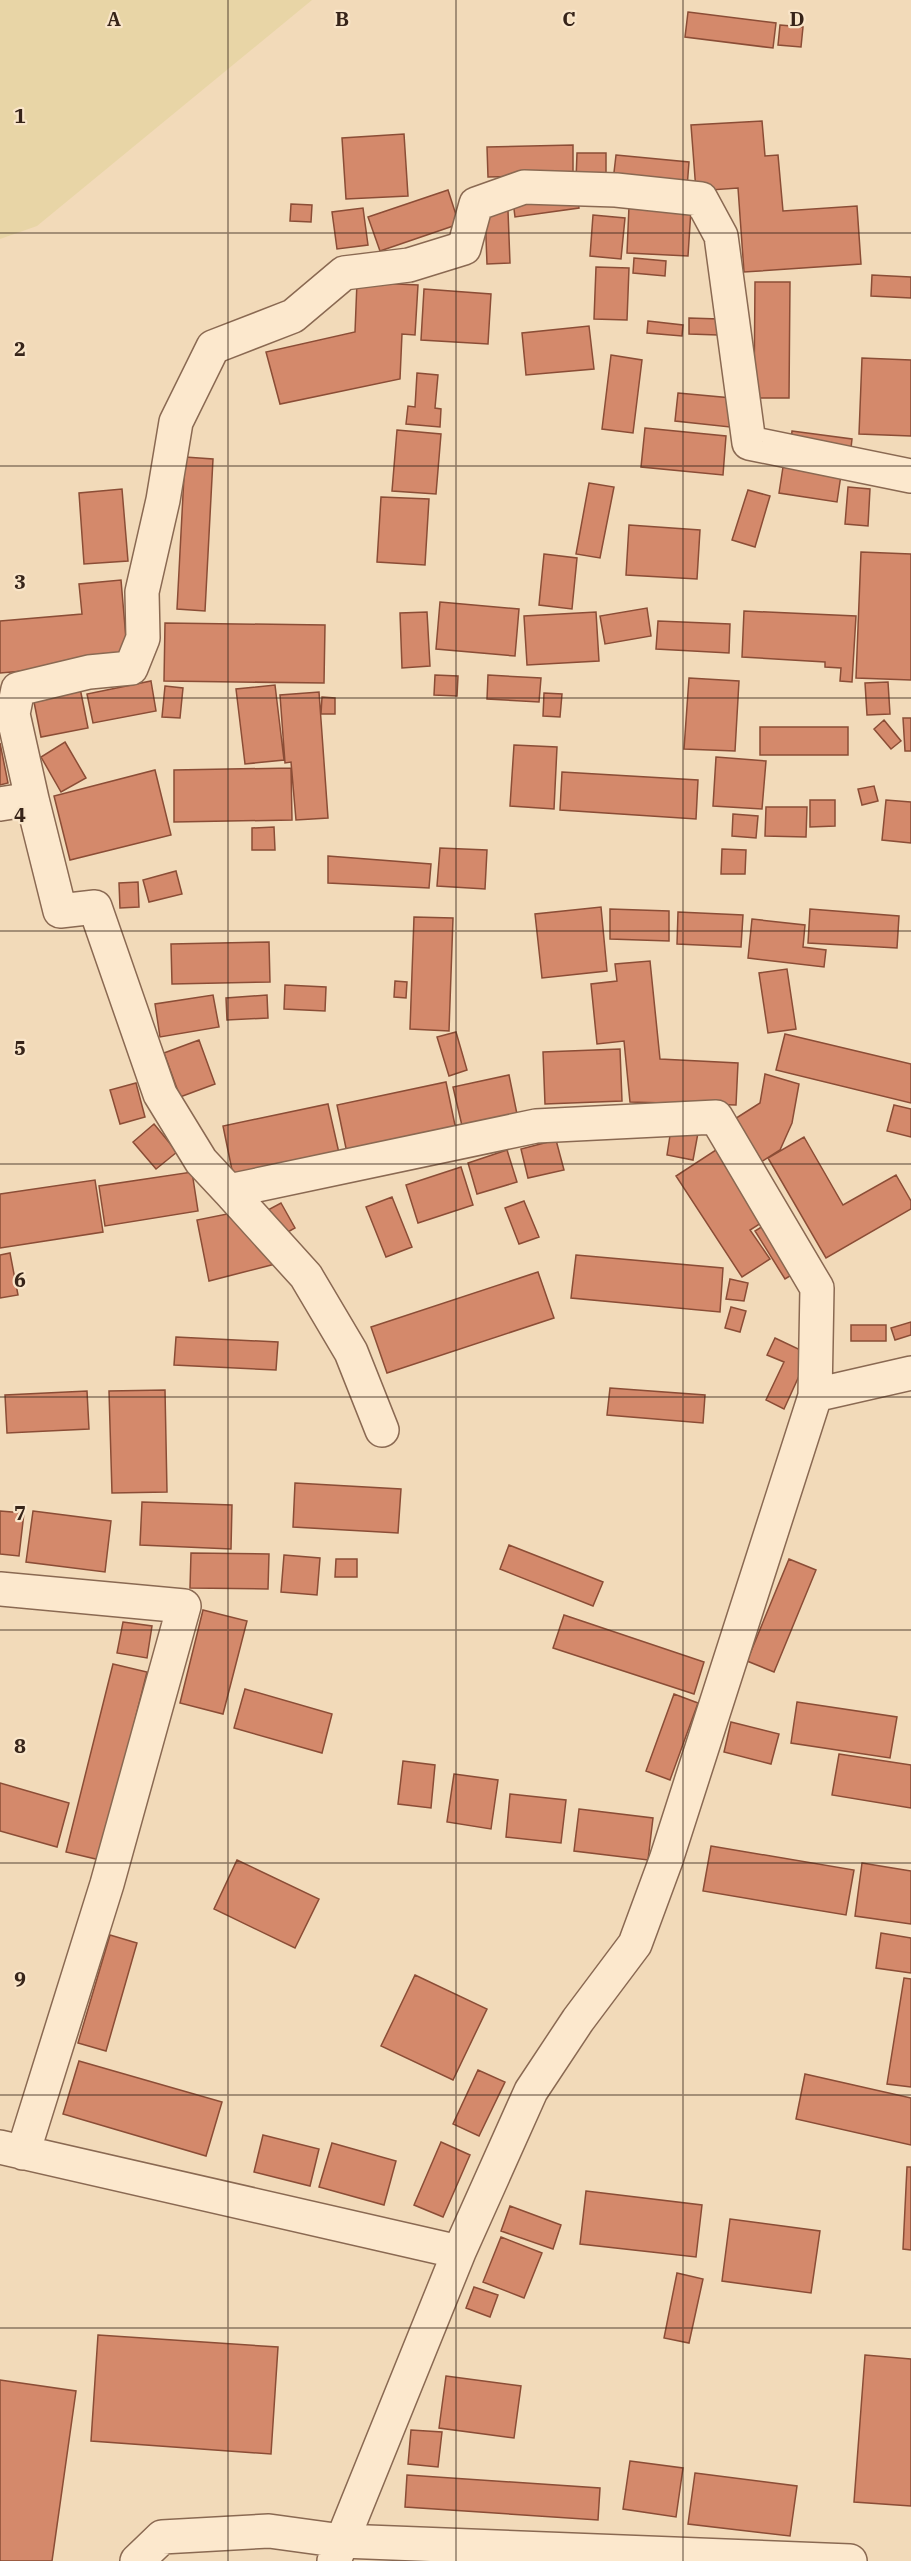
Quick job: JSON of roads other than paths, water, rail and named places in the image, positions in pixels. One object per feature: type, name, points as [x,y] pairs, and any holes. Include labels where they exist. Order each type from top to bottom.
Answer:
[{"type":"street","points":[[382,1430],[351,1352],[306,1276],[201,1161],[160,1094],[95,907],[60,911],[13,714],[18,689],[89,672],[131,668],[143,638],[142,592],[163,500],[176,422],[213,347],[293,316],[344,273],[409,265],[464,248],[476,204],[524,187],[616,190],[701,199],[721,236],[748,443],[911,476]]},
{"type":"street","points":[[0,804],[32,799]]},
{"type":"street","points":[[229,1191],[536,1126],[716,1117],[818,1288],[815,1395],[666,1860],[635,1944],[578,2020],[531,2091],[459,2252],[338,2551]]},
{"type":"street","points":[[815,1395],[911,1373]]},
{"type":"street","points":[[0,1589],[184,1606],[107,1884],[11,2150],[459,2252]]},
{"type":"street","points":[[137,2561],[162,2537],[269,2531],[338,2551],[850,2561]]}]
